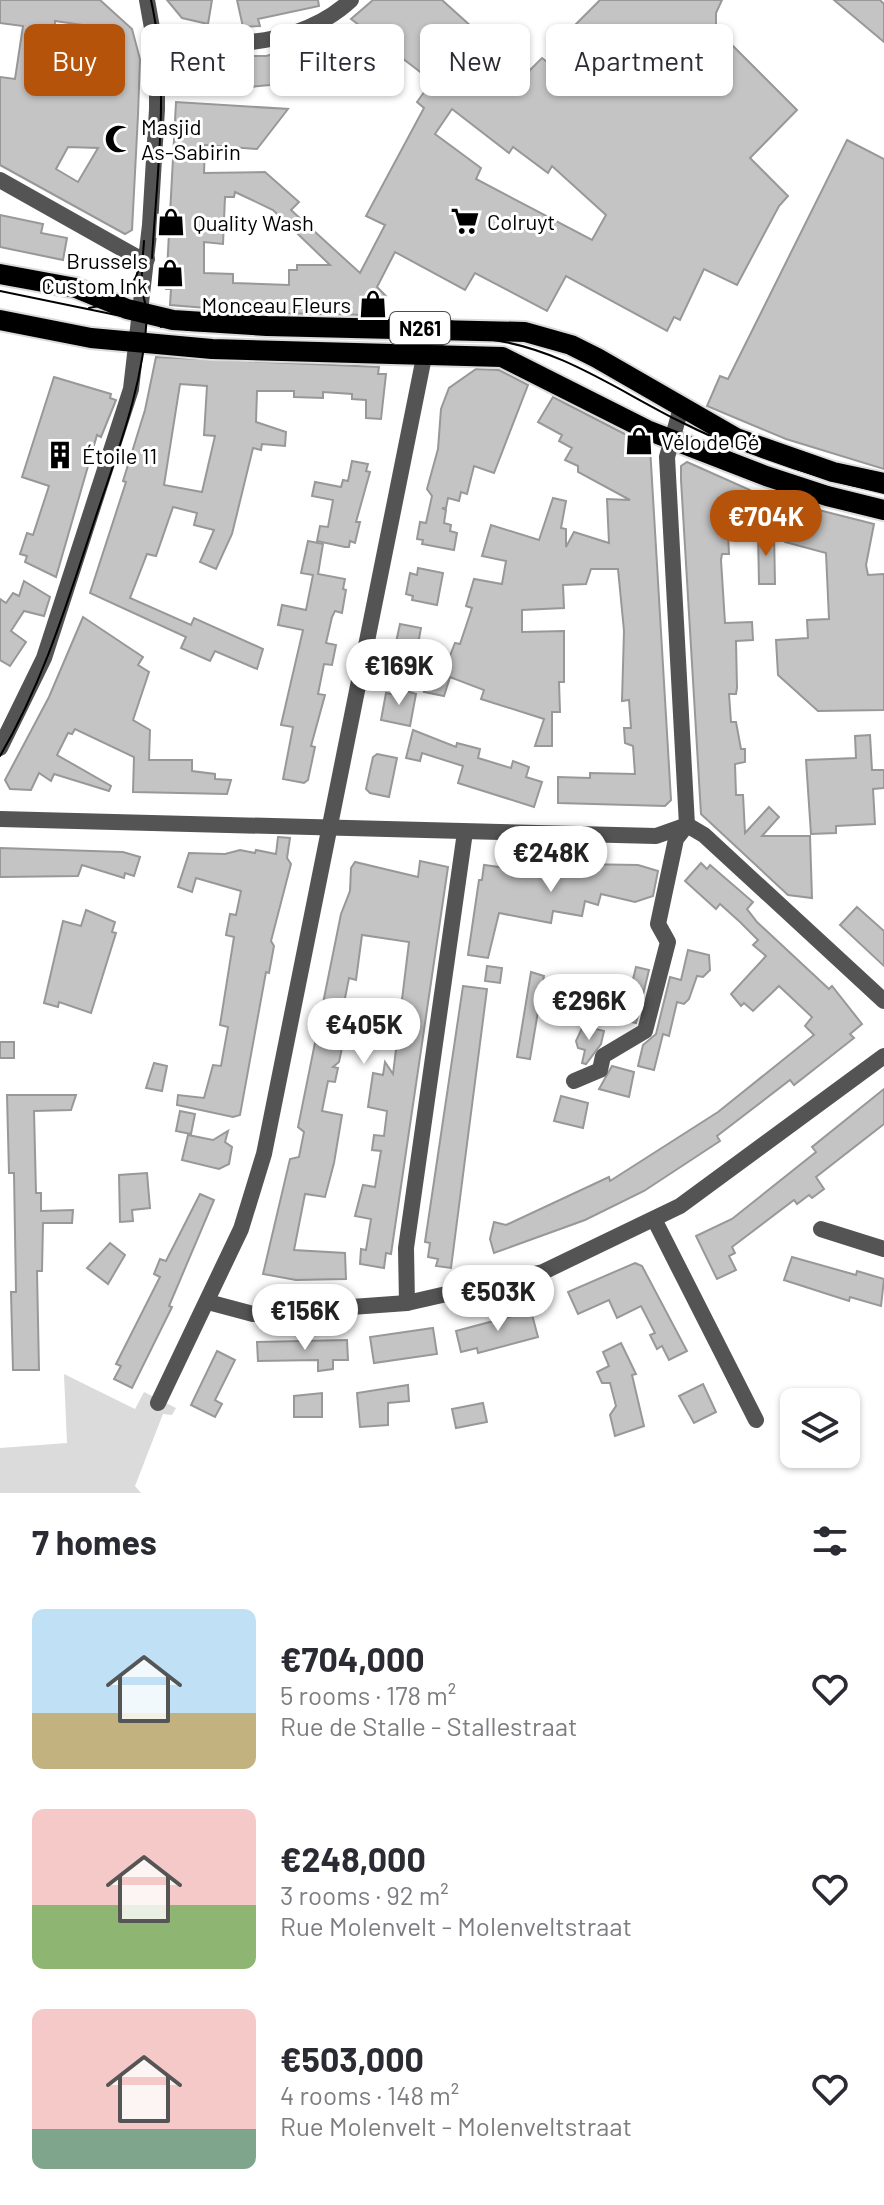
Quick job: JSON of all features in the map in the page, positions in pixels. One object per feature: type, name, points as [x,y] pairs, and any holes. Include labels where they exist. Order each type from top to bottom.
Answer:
[{"type":"main road","name":"N261","points":[[0,274],[76,288],[140,327],[212,349],[486,355],[518,362],[647,430],[766,476],[884,510]]},
{"type":"main road","name":"N261","points":[[0,320],[91,338],[173,320],[267,326],[525,332],[571,345],[736,438],[775,454],[884,483]]},
{"type":"street","points":[[147,0],[153,24]]},
{"type":"street","points":[[254,40],[277,38],[334,15],[351,0]]},
{"type":"street","points":[[0,748],[23,707],[53,633],[126,411],[147,259],[158,96]]},
{"type":"street","points":[[0,180],[135,256],[147,259]]},
{"type":"street","points":[[158,1403],[241,1229],[264,1154],[425,353],[450,328]]},
{"type":"street","points":[[574,1081],[600,1070],[603,1056],[645,1031],[668,942],[658,924],[676,839],[687,825],[667,457],[681,408]]},
{"type":"street","points":[[0,819],[656,836],[687,825]]},
{"type":"street","points":[[687,825],[704,835],[884,1001]]},
{"type":"street","points":[[407,1303],[406,1248],[465,832]]},
{"type":"street","points":[[208,1302],[253,1314],[407,1303],[543,1272],[680,1206],[884,1056]]},
{"type":"street","points":[[654,1219],[756,1420]]},
{"type":"street","points":[[821,1229],[884,1249]]},
{"type":"shaded area","points":[[64,1374],[135,1409],[144,1392],[176,1408],[172,1415],[163,1414],[135,1486],[141,1493],[0,1493],[0,1448],[67,1443]]},
{"type":"building","points":[[0,0],[100,0],[132,29],[140,59],[132,230],[125,234],[0,165],[0,77],[15,79],[23,26],[0,23]],"holes":[[[68,147],[98,148],[78,182],[56,169]]]},
{"type":"building","points":[[167,0],[212,0],[208,24],[182,18]]},
{"type":"building","points":[[237,0],[318,0],[319,6],[258,19],[260,26],[242,24]]},
{"type":"building","points":[[373,0],[442,0],[469,24],[420,24],[420,72],[404,60],[404,24],[358,24],[351,19]]},
{"type":"building","points":[[600,0],[722,0],[716,13],[716,24],[576,24]]},
{"type":"building","points":[[834,0],[880,0],[884,4],[884,42]]},
{"type":"building","points":[[733,46],[797,110],[750,158],[788,196],[779,206],[737,285],[704,269],[680,320],[674,317],[667,331],[566,276],[547,311],[475,273],[465,290],[395,252],[377,287],[386,296],[369,315],[268,313],[170,305],[171,289],[166,289],[176,102],[288,109],[257,149],[205,145],[204,173],[265,172],[299,202],[291,210],[360,273],[385,225],[366,216],[424,108],[417,102],[421,96],[530,96],[530,70],[542,58],[546,61],[546,96],[733,96]],"holes":[[[452,109],[509,153],[513,147],[548,173],[552,166],[606,215],[592,240],[476,179],[481,168],[435,134]],[[235,192],[273,210],[330,265],[297,265],[297,270],[289,270],[289,285],[233,283],[233,274],[204,273],[204,242],[223,244],[225,197],[234,197]]]},
{"type":"building","points":[[270,55],[270,85],[254,87],[254,56]]},
{"type":"building","points":[[847,140],[884,159],[884,469],[786,439],[707,406],[720,376],[728,379]]},
{"type":"building","points":[[0,215],[43,224],[41,233],[67,238],[63,260],[0,247]]},
{"type":"building","points":[[156,357],[379,367],[378,374],[386,374],[381,419],[366,418],[366,400],[352,399],[352,394],[323,392],[323,398],[294,397],[294,391],[257,391],[256,422],[286,432],[285,446],[262,444],[261,450],[253,448],[232,534],[216,569],[200,562],[214,530],[194,525],[197,513],[173,507],[156,556],[147,554],[130,598],[191,625],[194,618],[263,649],[257,669],[215,651],[210,661],[181,648],[186,637],[90,593],[126,482],[123,481],[145,410]],"holes":[[[180,384],[207,386],[204,435],[215,436],[202,492],[164,485]]]},
{"type":"building","points":[[476,369],[499,370],[528,385],[494,473],[474,466],[467,494],[461,492],[459,501],[448,498],[446,508],[442,508],[446,510],[444,523],[451,525],[450,531],[457,533],[454,550],[422,544],[423,540],[417,539],[420,522],[426,523],[432,496],[427,489],[438,449],[441,409],[449,388]]},
{"type":"building","points":[[54,377],[111,394],[110,398],[116,400],[101,437],[97,435],[56,577],[25,562],[27,556],[20,554],[27,533],[33,535],[49,486],[22,477]]},
{"type":"building","points":[[553,397],[650,447],[671,800],[665,806],[558,803],[558,777],[590,778],[590,773],[635,774],[633,746],[625,743],[624,728],[631,728],[629,700],[622,701],[624,631],[618,569],[591,569],[586,584],[563,585],[564,608],[522,610],[522,632],[564,631],[564,682],[559,682],[560,712],[552,712],[552,746],[535,746],[544,719],[481,699],[484,690],[450,677],[444,696],[424,692],[429,668],[444,671],[455,643],[460,644],[472,608],[466,606],[474,579],[502,584],[506,561],[482,556],[491,525],[539,540],[553,498],[566,501],[561,528],[566,529],[566,547],[574,532],[609,543],[607,499],[630,500],[578,472],[578,466],[565,460],[572,448],[559,441],[562,435],[538,422]]},
{"type":"building","points":[[352,461],[368,464],[366,471],[370,472],[356,522],[360,522],[355,543],[350,541],[349,547],[345,547],[317,541],[320,526],[328,527],[333,500],[312,496],[315,482],[341,487],[343,480],[348,481]]},
{"type":"building","points":[[687,462],[750,490],[735,534],[728,534],[729,554],[722,554],[721,560],[725,623],[752,622],[753,640],[736,641],[737,688],[736,694],[729,694],[731,722],[736,722],[741,749],[745,749],[745,762],[735,764],[736,795],[743,795],[745,833],[769,807],[779,817],[762,836],[810,836],[812,898],[788,895],[701,814],[681,480],[681,466]]},
{"type":"building","points":[[791,503],[874,524],[866,565],[868,575],[884,574],[884,710],[818,711],[778,675],[776,640],[808,638],[807,620],[829,619],[826,553],[785,542],[785,516]]},
{"type":"building","points":[[758,533],[774,533],[775,584],[759,584]]},
{"type":"building","points":[[308,541],[323,544],[318,574],[345,579],[343,589],[346,590],[342,613],[335,611],[326,643],[336,645],[332,665],[324,664],[318,694],[325,695],[311,746],[315,747],[308,780],[304,783],[283,779],[293,727],[281,725],[303,630],[278,625],[282,605],[306,610],[313,575],[301,573]]},
{"type":"building","points":[[418,568],[443,573],[437,605],[412,600],[413,596],[406,594],[410,573],[417,575]]},
{"type":"building","points":[[24,581],[50,597],[44,616],[24,611],[11,631],[26,642],[10,666],[0,660],[0,599],[6,603],[13,593],[19,596]]},
{"type":"building","points":[[83,617],[143,657],[138,665],[149,672],[133,720],[150,730],[149,760],[192,760],[192,771],[215,774],[215,779],[231,780],[227,794],[133,792],[134,757],[75,729],[72,734],[68,733],[57,755],[111,786],[109,791],[54,774],[51,781],[39,773],[31,790],[10,789],[5,780],[49,697]]},
{"type":"building","points":[[400,624],[421,628],[418,644],[424,645],[420,662],[393,656]]},
{"type":"building","points":[[394,687],[416,694],[410,726],[381,720],[386,693],[392,694]]},
{"type":"building","points":[[413,730],[456,747],[457,743],[480,749],[478,758],[511,768],[513,761],[529,767],[526,777],[542,782],[534,807],[458,783],[463,766],[422,753],[420,761],[406,758]]},
{"type":"building","points":[[870,735],[872,770],[884,770],[884,788],[873,789],[875,824],[836,826],[836,833],[811,834],[806,760],[856,758],[855,736]]},
{"type":"building","points":[[377,754],[397,758],[389,797],[370,793],[366,789],[373,757]]},
{"type":"building","points":[[278,837],[290,838],[287,858],[291,864],[271,941],[274,946],[269,973],[266,972],[240,1115],[233,1117],[177,1105],[178,1095],[204,1098],[213,1065],[221,1066],[228,1027],[220,1025],[234,937],[226,935],[230,914],[236,915],[241,891],[196,878],[192,892],[178,887],[189,853],[225,854],[240,850],[255,853],[256,850],[276,854]]},
{"type":"building","points":[[0,848],[123,852],[140,857],[134,876],[125,873],[124,878],[82,865],[78,876],[0,877]]},
{"type":"building","points":[[420,861],[448,867],[391,1254],[386,1253],[384,1268],[360,1264],[361,1249],[366,1250],[371,1219],[355,1216],[363,1185],[375,1187],[381,1151],[372,1150],[374,1135],[384,1136],[387,1111],[368,1107],[373,1073],[383,1075],[385,1062],[393,1074],[409,942],[362,935],[356,980],[349,978],[342,1013],[362,1019],[361,1029],[387,1037],[384,1046],[344,1038],[339,1062],[333,1067],[338,1068],[335,1082],[328,1081],[322,1111],[342,1115],[334,1163],[325,1197],[305,1194],[294,1250],[345,1253],[346,1279],[296,1280],[263,1274],[290,1159],[299,1157],[304,1132],[298,1127],[341,914],[350,891],[351,868],[355,862],[418,877]]},
{"type":"building","points":[[701,863],[707,869],[710,865],[753,902],[747,909],[757,922],[829,989],[832,986],[862,1024],[850,1034],[854,1038],[794,1085],[790,1080],[717,1136],[720,1141],[644,1191],[585,1220],[494,1253],[490,1239],[494,1222],[506,1225],[609,1177],[610,1181],[718,1112],[814,1035],[805,1026],[812,1017],[779,986],[753,1011],[744,1003],[741,1006],[731,994],[766,956],[753,945],[758,940],[740,922],[720,904],[716,909],[685,881]]},
{"type":"building","points":[[520,864],[548,868],[549,864],[577,868],[578,864],[638,865],[658,871],[653,896],[635,902],[601,894],[598,905],[585,901],[582,916],[553,911],[551,923],[499,913],[488,958],[468,955],[484,865],[520,870]]},
{"type":"building","points":[[857,907],[884,931],[884,966],[840,925]]},
{"type":"building","points":[[86,910],[115,922],[112,932],[116,933],[91,1013],[59,1002],[58,1007],[44,1003],[63,921],[81,926]]},
{"type":"building","points":[[688,950],[709,955],[710,970],[703,977],[697,976],[689,999],[684,1004],[677,1002],[669,1036],[663,1034],[654,1070],[638,1066],[643,1045],[656,1034],[670,977],[681,980]]},
{"type":"building","points":[[487,966],[502,968],[500,983],[485,981]]},
{"type":"building","points":[[636,967],[649,970],[636,1023],[623,1020]]},
{"type":"building","points":[[531,972],[544,976],[530,1059],[517,1057]]},
{"type":"building","points":[[463,986],[487,989],[451,1268],[436,1266],[438,1259],[428,1257],[430,1243],[425,1242]]},
{"type":"building","points":[[583,1026],[604,1031],[601,1044],[586,1064],[582,1063],[585,1050],[578,1048],[576,1041]]},
{"type":"building","points":[[0,1042],[14,1042],[14,1058],[0,1058]]},
{"type":"building","points":[[154,1063],[167,1066],[162,1091],[146,1088]]},
{"type":"building","points":[[612,1066],[634,1072],[629,1097],[599,1089]]},
{"type":"building","points":[[884,1089],[884,1124],[816,1177],[824,1189],[797,1204],[794,1200],[732,1247],[735,1253],[729,1256],[736,1270],[717,1279],[696,1236],[732,1219],[816,1152],[812,1147]]},
{"type":"building","points":[[7,1095],[76,1095],[71,1110],[34,1111],[36,1193],[41,1193],[41,1211],[73,1210],[72,1223],[43,1223],[42,1271],[37,1271],[39,1370],[13,1370],[11,1292],[16,1292],[14,1173],[9,1173]]},
{"type":"building","points":[[561,1096],[588,1103],[583,1128],[554,1121]]},
{"type":"building","points":[[180,1111],[195,1114],[191,1134],[176,1131]]},
{"type":"building","points":[[228,1131],[225,1142],[232,1147],[229,1164],[219,1169],[182,1160],[188,1135],[213,1140]]},
{"type":"building","points":[[147,1173],[150,1208],[132,1210],[133,1221],[120,1222],[119,1175]]},
{"type":"building","points":[[200,1194],[214,1200],[169,1306],[172,1307],[132,1388],[114,1379],[121,1366],[116,1364],[160,1277],[154,1274],[160,1259],[166,1261]]},
{"type":"building","points":[[110,1243],[125,1255],[108,1284],[87,1268]]},
{"type":"building","points":[[792,1257],[856,1275],[857,1271],[884,1279],[881,1306],[850,1297],[849,1301],[784,1280]]},
{"type":"building","points":[[635,1263],[642,1266],[687,1351],[669,1360],[662,1346],[657,1349],[650,1335],[655,1333],[641,1306],[617,1318],[609,1300],[578,1314],[568,1292]]},
{"type":"building","points":[[531,1311],[538,1337],[478,1353],[477,1348],[461,1352],[456,1331]]},
{"type":"building","points":[[433,1328],[437,1354],[374,1363],[370,1337]]},
{"type":"building","points":[[347,1340],[348,1360],[333,1360],[333,1369],[318,1371],[318,1360],[258,1361],[257,1342]]},
{"type":"building","points":[[621,1343],[636,1374],[632,1375],[644,1426],[615,1436],[610,1415],[616,1406],[610,1383],[602,1383],[597,1372],[609,1366],[603,1352]]},
{"type":"building","points":[[217,1351],[235,1360],[215,1400],[222,1404],[215,1417],[191,1405]]},
{"type":"building","points":[[703,1384],[716,1412],[694,1423],[679,1396]]},
{"type":"building","points":[[408,1385],[409,1401],[388,1403],[388,1425],[360,1427],[357,1393]]},
{"type":"building","points":[[322,1393],[322,1417],[294,1417],[294,1396]]},
{"type":"building","points":[[483,1403],[487,1422],[456,1428],[452,1409]]},
{"type":"tram line","points":[[151,0],[157,32],[161,96],[152,258]]},
{"type":"tram line","points":[[144,241],[144,298],[147,308],[161,327]]},
{"type":"tram line","points":[[89,308],[114,301],[131,285],[139,269]]},
{"type":"tram line","points":[[0,291],[189,330],[486,339],[512,343],[561,360],[677,420],[752,453],[804,472],[884,493]]},
{"type":"tram line","points":[[0,756],[30,699],[54,640],[112,469],[141,367],[147,314]]},
{"type":"place","name":"Masjid As-Sabirin","points":[[119,139]]},
{"type":"place","name":"Colruyt","points":[[465,221]]},
{"type":"place","name":"Quality Wash","points":[[171,222]]},
{"type":"place","name":"Brussels Custom Ink","points":[[170,273]]},
{"type":"place","name":"Monceau Fleurs","points":[[373,304]]},
{"type":"place","name":"Vélo de Gé","points":[[639,441]]},
{"type":"place","name":"Étoile 11","points":[[60,455]]}]
